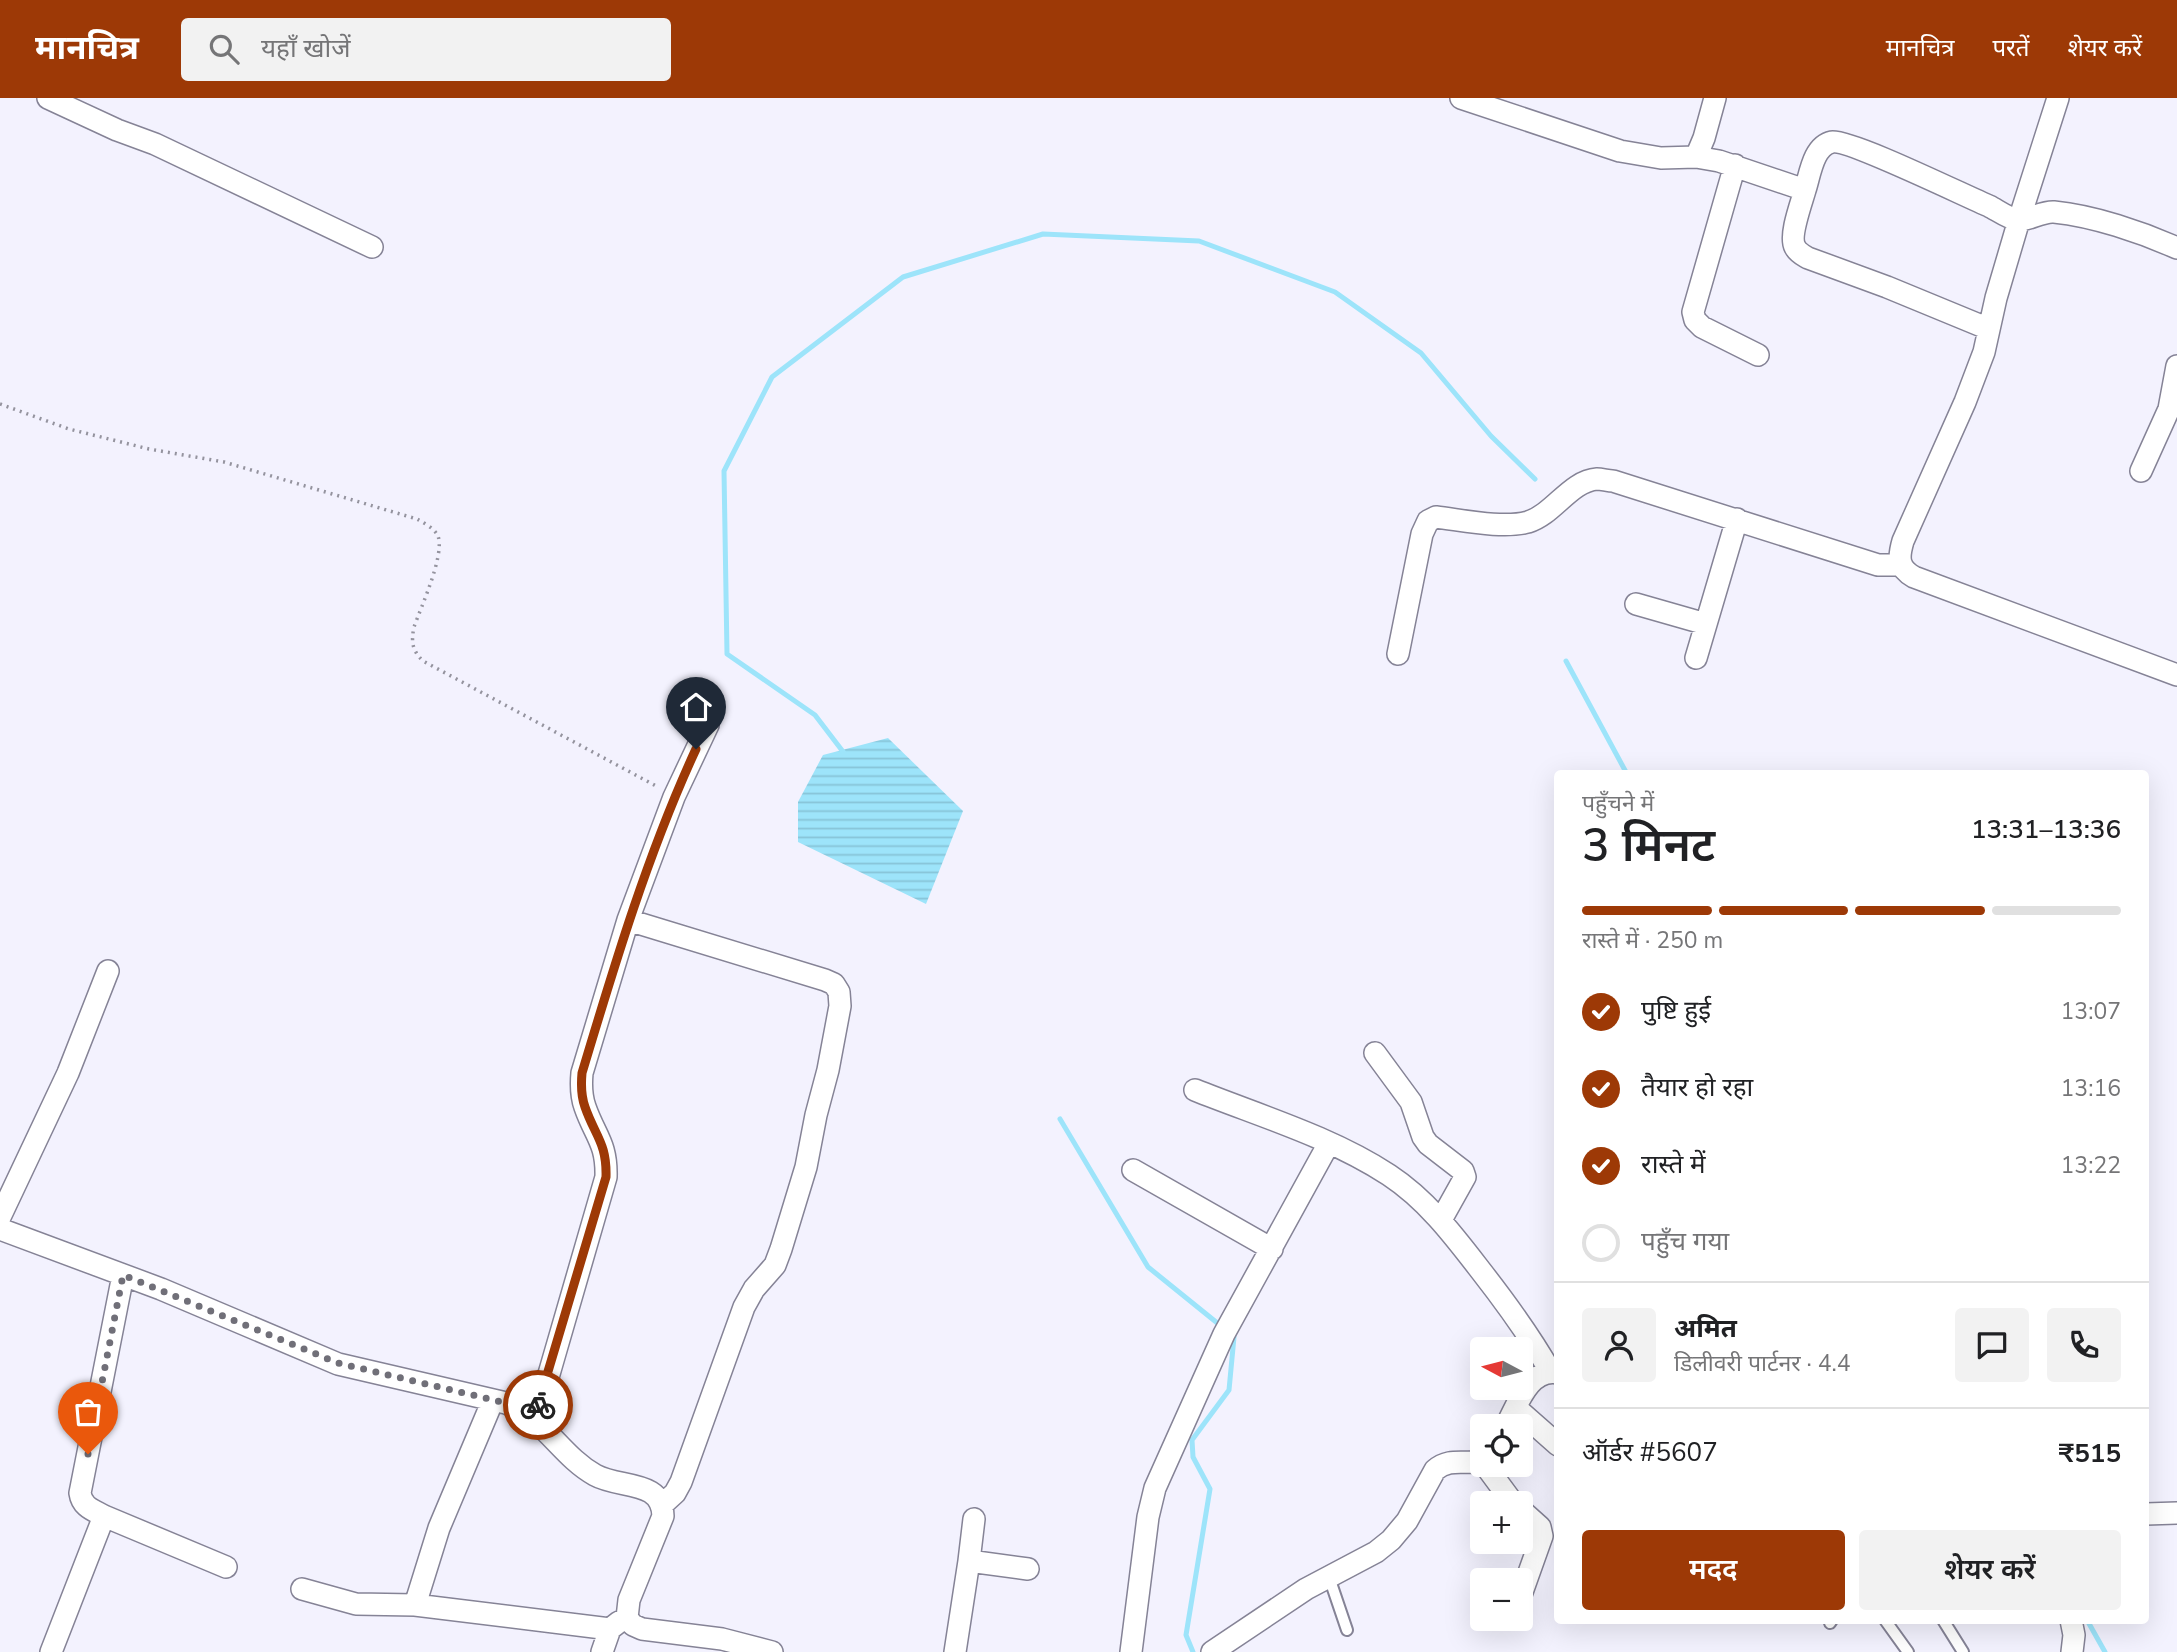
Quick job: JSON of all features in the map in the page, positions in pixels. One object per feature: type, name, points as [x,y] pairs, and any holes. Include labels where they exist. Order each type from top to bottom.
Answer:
[{"type":"street","points":[[48,98],[117,130],[155,144],[372,247]]},
{"type":"street","points":[[1461,98],[1620,151],[1661,158],[1696,157],[1735,165],[1805,190]]},
{"type":"street","points":[[1696,157],[1715,98]]},
{"type":"street","points":[[2058,98],[2019,220],[1984,352],[1965,402],[1903,541],[1899,555],[1900,565],[1906,573],[1914,577],[2177,675]]},
{"type":"street","points":[[1989,329],[1798,252],[1793,244],[1793,236],[1815,156],[1821,147],[1838,141],[2019,220],[2038,214],[2060,213],[2130,229],[2177,248]]},
{"type":"street","points":[[1735,165],[1693,312],[1695,320],[1702,327],[1758,355]]},
{"type":"street","points":[[2141,471],[2169,409],[2177,366]]},
{"type":"street","points":[[1398,654],[1422,534],[1428,521],[1436,517],[1510,524],[1527,522],[1540,517],[1583,483],[1596,479],[1613,481],[1878,565],[1900,565]]},
{"type":"street","points":[[1696,658],[1737,519]]},
{"type":"street","points":[[1636,604],[1706,624]]},
{"type":"street","points":[[533,1417],[542,1397],[606,1177],[602,1141],[585,1107],[581,1091],[582,1073],[628,920],[674,797],[708,725]]},
{"type":"street","points":[[628,920],[825,980],[834,984],[839,992],[828,1070],[806,1167],[781,1249],[775,1265],[754,1289],[744,1307],[681,1482],[675,1493],[663,1504]]},
{"type":"street","points":[[0,1217],[68,1073],[108,971]]},
{"type":"street","points":[[1376,1053],[1411,1102],[1428,1144],[1462,1171],[1465,1177],[1441,1220]]},
{"type":"street","points":[[1195,1090],[1329,1143],[1389,1175],[1441,1220],[1514,1314],[1554,1372],[1539,1375],[1528,1384],[1513,1414]]},
{"type":"street","points":[[1131,1652],[1148,1517],[1155,1488],[1227,1329],[1329,1143]]},
{"type":"street","points":[[1133,1170],[1272,1249]]},
{"type":"street","points":[[0,1229],[123,1275],[338,1363],[521,1409],[533,1417],[589,1471],[610,1480],[649,1490],[663,1504],[663,1516],[619,1624],[602,1652]]},
{"type":"street","points":[[123,1275],[80,1493],[81,1500],[85,1506],[104,1516],[226,1567]]},
{"type":"street","points":[[415,1605],[439,1528],[493,1400]]},
{"type":"street","points":[[1533,1430],[1554,1443]]},
{"type":"street","points":[[1212,1652],[1306,1589],[1376,1552],[1391,1540],[1407,1521],[1435,1470],[1450,1461],[1470,1462]]},
{"type":"street","points":[[2149,1514],[2177,1513]]},
{"type":"street","points":[[51,1652],[104,1516]]},
{"type":"street","points":[[955,1652],[974,1520]]},
{"type":"street","points":[[1531,1568],[1542,1536],[1540,1527],[1533,1521]]},
{"type":"street","points":[[970,1561],[1028,1569]]},
{"type":"street","points":[[302,1589],[356,1604],[415,1605],[633,1625],[642,1629],[722,1639],[738,1648],[772,1652]]},
{"type":"street","points":[[2072,1624],[2074,1635],[2072,1652]]},
{"type":"lane","points":[[1329,1577],[1347,1630]]},
{"type":"lane","points":[[1888,1624],[1908,1652]]},
{"type":"lane","points":[[1946,1624],[1963,1652]]},
{"type":"path","points":[[0,404],[69,429],[122,443],[224,462],[417,519],[429,526],[437,536],[440,551],[414,627],[411,639],[413,652],[423,661],[642,777],[674,797]]},
{"type":"water","points":[[888,738],[963,811],[926,904],[798,842],[798,802],[823,755]]},
{"type":"waterway","points":[[844,753],[815,715],[727,654],[724,471],[772,377],[903,277],[1043,234],[1199,241],[1335,292],[1421,353],[1491,436],[1535,479]]},
{"type":"waterway","points":[[1566,661],[1625,770]]},
{"type":"waterway","points":[[1060,1119],[1148,1267],[1221,1326]]},
{"type":"waterway","points":[[1193,1652],[1186,1635],[1210,1489],[1193,1457],[1192,1440],[1229,1390],[1234,1337],[1231,1334]]},
{"type":"waterway","points":[[2089,1624],[2105,1652]]},
{"type":"way so far","points":[[88,1454],[123,1275],[338,1363],[506,1403],[533,1417],[538,1405]]},
{"type":"route","points":[[538,1405],[606,1177],[602,1141],[585,1107],[581,1091],[582,1073],[628,920],[674,797],[696,749]]}]
